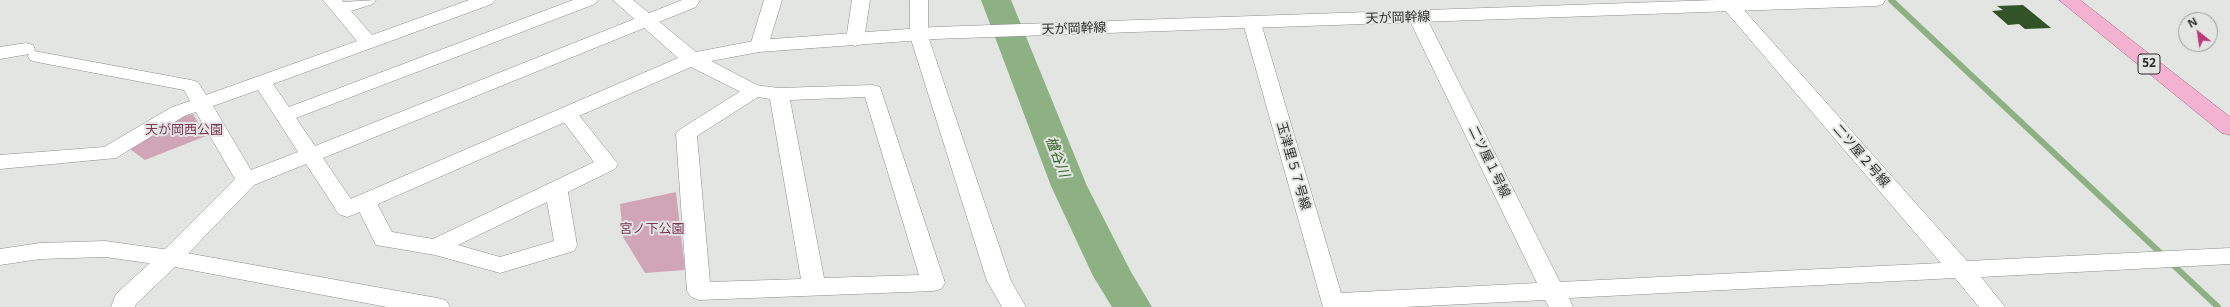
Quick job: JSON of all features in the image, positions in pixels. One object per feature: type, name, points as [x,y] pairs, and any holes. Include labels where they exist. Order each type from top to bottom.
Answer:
[{"type":"main road","name":"52","points":[[2068,0],[2230,128]]},
{"type":"street","points":[[336,5],[366,0]]},
{"type":"street","points":[[0,162],[109,153],[179,111],[486,0]]},
{"type":"street","points":[[285,115],[589,0]]},
{"type":"street","points":[[622,0],[692,59],[754,91],[779,94],[873,91],[933,283],[699,291],[686,134],[754,91]]},
{"type":"street","points":[[123,307],[125,300],[170,258],[246,180],[690,3],[691,0]]},
{"type":"street","points":[[759,46],[773,0]]},
{"type":"street","points":[[855,40],[861,0]]},
{"type":"street","points":[[919,0],[927,35],[999,282],[1014,307]]},
{"type":"street","name":"天が岡幹線","points":[[356,205],[692,59],[759,46],[927,35],[1093,28],[1876,0]]},
{"type":"street","points":[[336,5],[369,43]]},
{"type":"street","name":"二ツ屋２号線","points":[[1730,6],[1993,307]]},
{"type":"street","name":"二ツ屋１号線","points":[[1417,17],[1556,298]]},
{"type":"street","name":"玉津里５７号線","points":[[1252,23],[1334,304]]},
{"type":"street","points":[[0,53],[31,53],[191,86],[199,104],[246,180]]},
{"type":"street","points":[[262,82],[311,155],[384,239],[435,247],[500,265],[566,245],[556,188]]},
{"type":"street","points":[[779,94],[814,286]]},
{"type":"street","points":[[435,247],[607,164],[567,113]]},
{"type":"street","points":[[0,257],[40,251],[105,249],[170,258],[437,307]]},
{"type":"street","points":[[1334,304],[1556,298],[1960,270],[2230,256]]},
{"type":"green space","name":"天が岡西公園","points":[[193,114],[206,136],[145,160],[130,149],[178,118]]},
{"type":"green space","name":"宮ノ下公園","points":[[676,192],[685,270],[645,273],[623,237],[620,204]]},
{"type":"building","points":[[2023,5],[2051,28],[2025,29],[2019,24],[2008,25],[1992,11],[2003,10],[1997,6]]},
{"type":"waterway","name":"櫨谷川","points":[[996,0],[1069,186],[1113,276],[1132,307]]},
{"type":"waterway","points":[[1891,0],[2218,307]]}]
